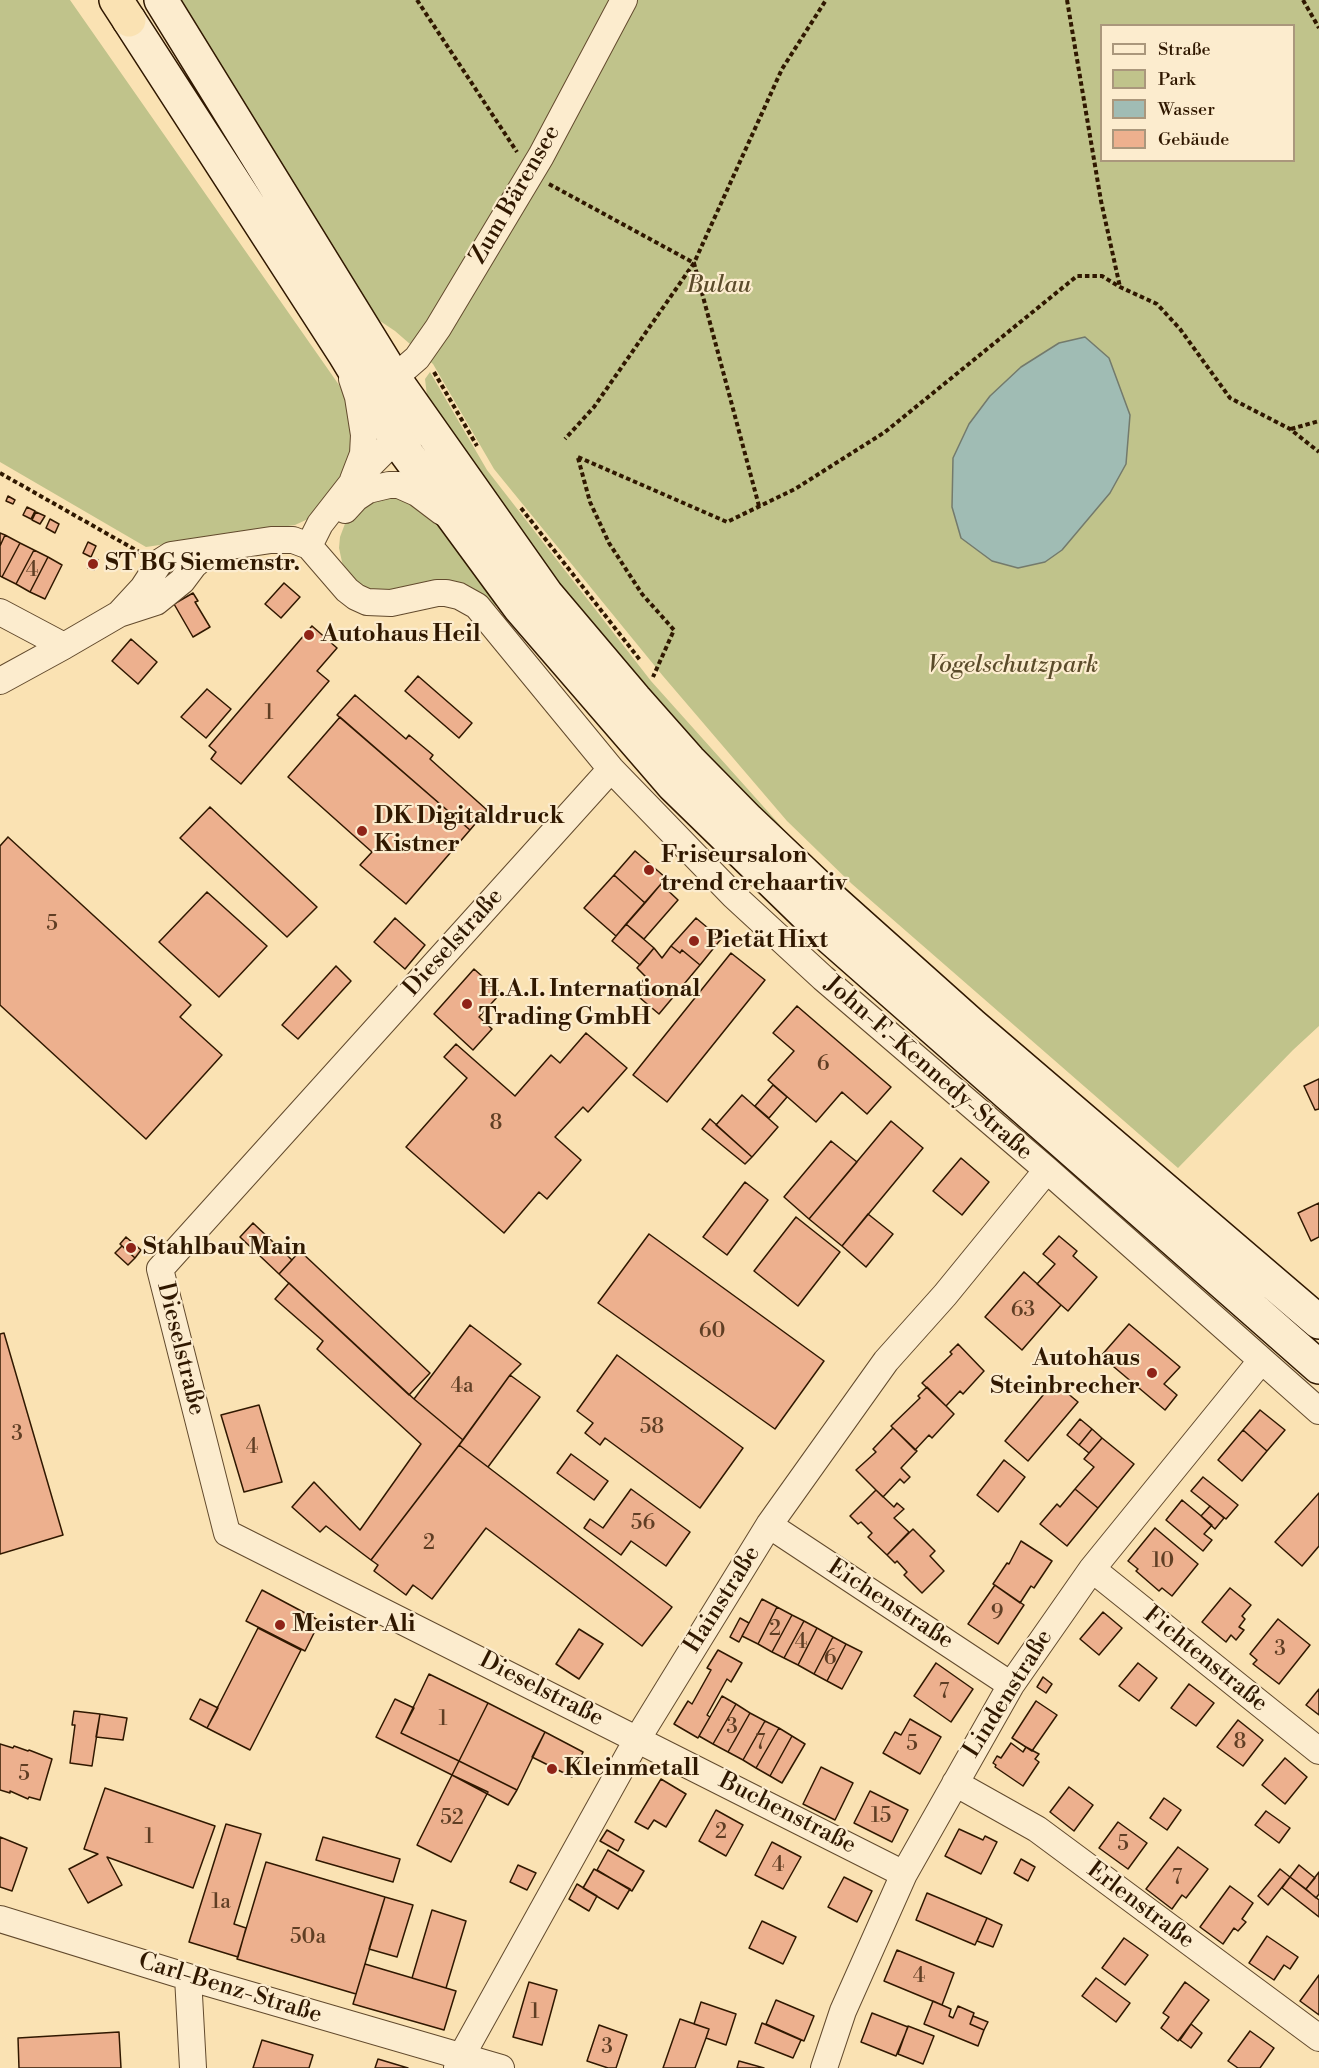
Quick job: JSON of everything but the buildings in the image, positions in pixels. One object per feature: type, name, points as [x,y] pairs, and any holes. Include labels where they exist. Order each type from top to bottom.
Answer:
[{"type":"main road","points":[[161,0],[405,368],[441,445],[547,595],[674,742],[748,820],[831,899],[972,1026],[1319,1322]]},
{"type":"main road","points":[[123,10],[344,353],[396,440],[520,608],[673,785],[732,845],[824,931],[1319,1367]]},
{"type":"street","name":"Zum Bärensee","points":[[405,368],[438,328],[530,174],[624,0]]},
{"type":"street","points":[[344,353],[405,368],[396,440]]},
{"type":"street","points":[[344,353],[358,397],[364,435],[363,454],[352,483]]},
{"type":"street","points":[[309,546],[320,524],[352,483],[396,440],[413,435],[441,445]]},
{"type":"street","points":[[309,546],[356,498],[368,490],[389,485],[399,485],[417,493],[457,524]]},
{"type":"street","points":[[119,614],[143,588],[160,562],[171,555],[271,540],[293,540],[309,546]]},
{"type":"street","name":"John-F.-Kennedy-Straße","points":[[309,546],[347,590],[367,602],[391,603],[446,593],[459,596],[477,606],[611,769],[734,896],[822,978],[1047,1170],[1319,1411]]},
{"type":"street","points":[[0,681],[119,614],[156,602],[182,581],[194,565],[213,549]]},
{"type":"street","points":[[0,612],[64,646]]},
{"type":"street","name":"Dieselstraße","points":[[611,769],[160,1269],[227,1533],[638,1738]]},
{"type":"street","name":"Hainstraße","points":[[459,2063],[638,1738],[769,1525],[886,1361],[945,1295],[1047,1170]]},
{"type":"street","name":"Lindenstraße","points":[[824,2068],[843,2011],[904,1874],[1011,1685],[1092,1569],[1261,1361]]},
{"type":"street","name":"Eichenstraße","points":[[769,1525],[1011,1685]]},
{"type":"street","name":"Fichtenstraße","points":[[1092,1569],[1319,1751]]},
{"type":"street","name":"Buchenstraße","points":[[638,1738],[904,1874]]},
{"type":"street","name":"Erlenstraße","points":[[955,1783],[1037,1829],[1319,2038]]},
{"type":"street","name":"Carl-Benz-Straße","points":[[0,1919],[459,2063],[501,2068]]},
{"type":"street","points":[[188,1977],[193,2068]]},
{"type":"path","points":[[417,0],[530,174],[694,263],[759,506]]},
{"type":"path","points":[[565,439],[594,407],[694,263],[782,69],[826,0]]},
{"type":"path","points":[[1067,0],[1101,201],[1120,287]]},
{"type":"path","points":[[1304,0],[1319,28]]},
{"type":"path","points":[[653,677],[674,630],[642,594],[609,543],[590,502],[578,457],[727,522],[795,489],[885,432],[1077,276],[1102,276],[1156,303],[1180,329],[1230,398],[1290,429],[1319,452]]},
{"type":"path","points":[[405,368],[435,373],[479,449]]},
{"type":"path","points":[[1290,429],[1319,421]]},
{"type":"path","points":[[0,473],[131,548],[160,562]]},
{"type":"path","points":[[518,504],[661,685]]},
{"type":"green space","points":[[0,0],[70,0],[339,385],[352,411],[357,432],[344,476],[325,504],[308,519],[295,525],[146,547],[0,462]]},
{"type":"green space","name":"Bulau","points":[[176,0],[1319,0],[1319,1026],[1178,1168],[852,884],[787,821],[663,676],[494,469],[433,364],[395,331],[365,311]]},
{"type":"green space","points":[[430,372],[487,470],[651,681],[788,834],[946,981],[1319,1299],[1319,1308],[754,813],[641,692],[438,425],[427,396],[425,379]]},
{"type":"green space","points":[[380,497],[400,497],[423,505],[500,603],[492,608],[377,592],[359,585],[349,576],[342,562],[339,548],[340,537],[346,521],[361,507]]},
{"type":"water","points":[[1085,337],[1109,358],[1130,415],[1126,464],[1110,493],[1062,550],[1045,562],[1018,568],[992,561],[961,538],[952,507],[953,458],[969,424],[990,396],[1021,367],[1059,343]]},
{"type":"place","name":"ST BG Siemenstr.","points":[[93,564]]},
{"type":"place","name":"Autohaus Heil","points":[[309,635]]},
{"type":"place","name":"DK Digitaldruck Kistner","points":[[362,831]]},
{"type":"place","name":"Friseursalon trend crehaartiv","points":[[649,870]]},
{"type":"place","name":"Pietät Hixt","points":[[694,941]]},
{"type":"place","name":"H.A.I. International Trading GmbH","points":[[467,1004]]},
{"type":"place","name":"Stahlbau Main","points":[[131,1248]]},
{"type":"place","name":"Autohaus Steinbrecher","points":[[1152,1373]]},
{"type":"place","name":"Meister Ali","points":[[280,1625]]},
{"type":"place","name":"Kleinmetall","points":[[552,1769]]},
{"type":"park label","name":"Vogelschutzpark","points":[[1013,666]]}]
